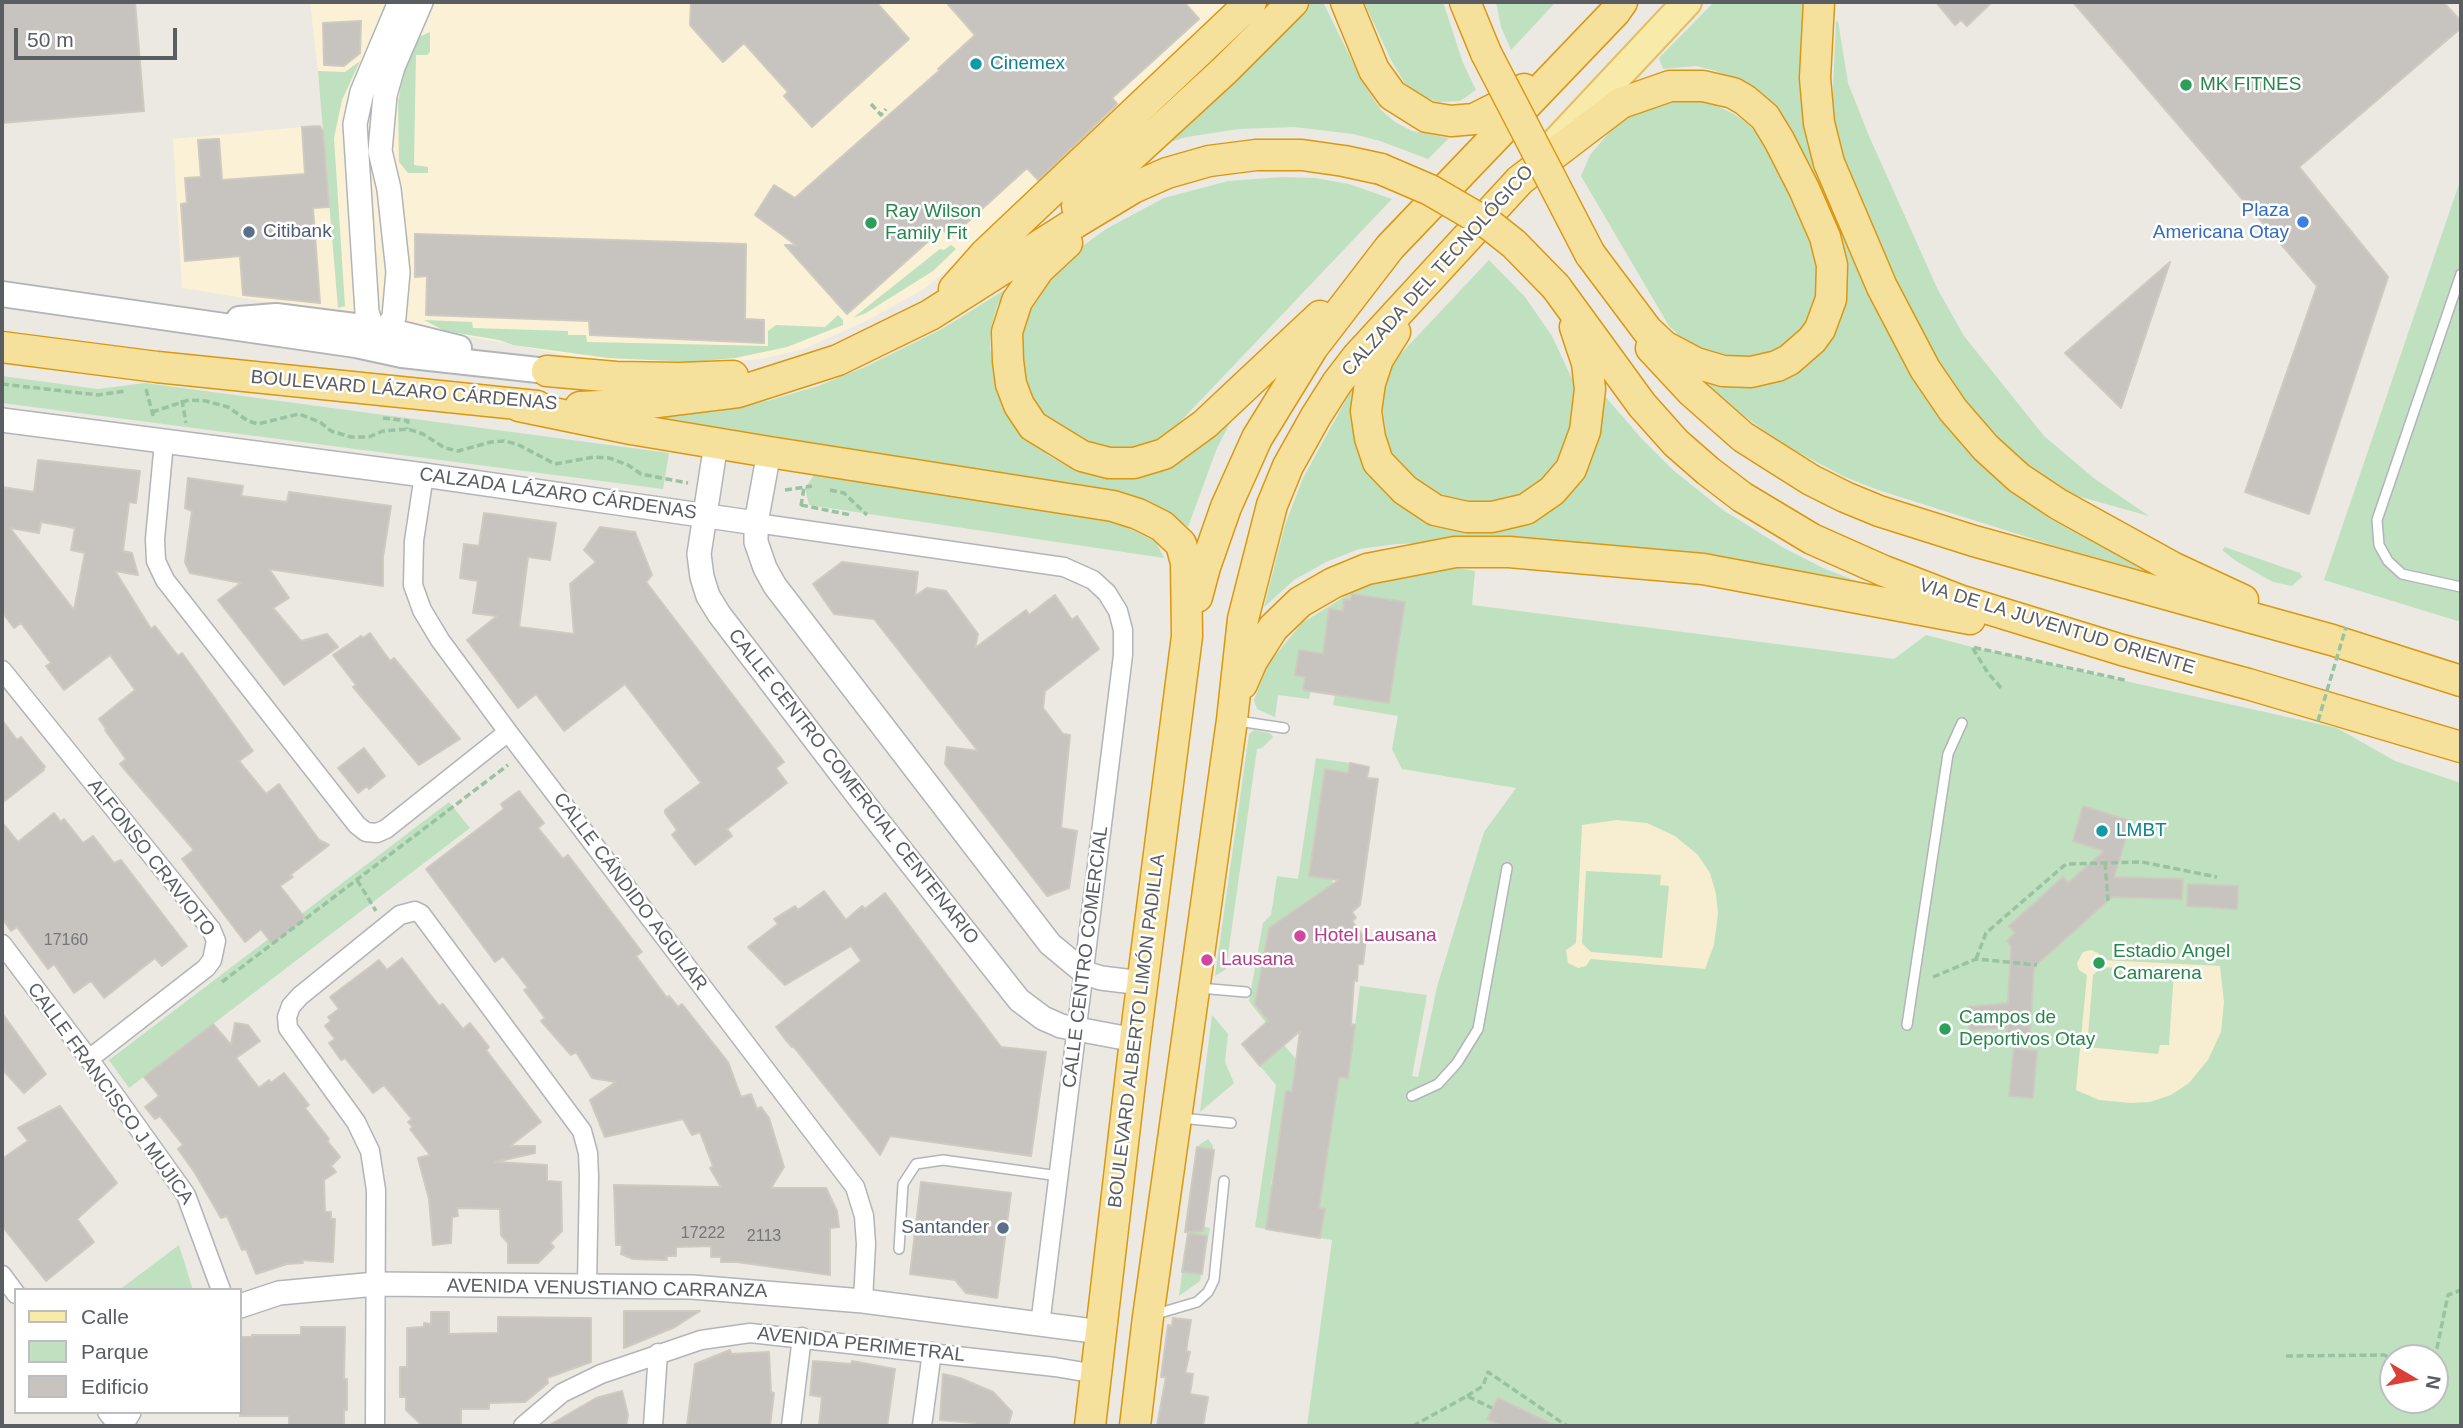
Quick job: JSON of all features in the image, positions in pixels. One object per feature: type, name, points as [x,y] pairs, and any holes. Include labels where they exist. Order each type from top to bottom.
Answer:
[{"type":"highway","points":[[930,315],[985,254],[1251,2]]},
{"type":"highway","points":[[1011,264],[1225,70],[1293,2]]},
{"type":"highway","points":[[1346,2],[1374,70],[1392,94],[1409,108],[1427,117],[1451,121],[1474,119],[1502,105],[1578,50]]},
{"type":"highway","points":[[1465,2],[1486,53],[1590,254],[1647,342],[1692,393],[1743,437],[1811,480],[1879,510],[1973,541],[2316,635],[2461,681]]},
{"type":"highway","points":[[1475,2],[1486,53]]},
{"type":"highway","points":[[1819,4],[1815,78],[1819,123],[1829,163],[1881,287],[1925,369],[1953,410],[1986,448],[2020,478],[2058,504],[2172,566],[2316,635]]},
{"type":"highway","points":[[1132,188],[1039,269],[1017,302],[1007,332],[1011,384],[1019,405],[1033,426],[1082,456],[1133,463],[1164,454],[1181,443],[1308,328],[1390,247],[1621,5]]},
{"type":"highway","points":[[1520,180],[1621,103],[1670,86],[1703,86],[1733,93],[1765,117],[1804,189],[1830,253],[1833,282],[1831,299],[1820,328],[1812,340],[1789,359],[1777,366],[1751,372],[1723,370],[1696,363],[1664,346],[1647,330],[1590,254]]},
{"type":"highway","name":"VIA DE LA JUVENTUD ORIENTE","points":[[1132,188],[1167,173],[1209,160],[1256,155],[1302,155],[1381,169],[1430,190],[1490,225],[1514,244],[1556,287],[1620,375],[1676,443],[1742,497],[1812,539],[1959,600],[2122,650],[2461,747]]},
{"type":"highway","name":"CALZADA DEL TECNOLÓGICO","points":[[1232,712],[1243,619],[1272,505],[1288,466],[1344,374],[1520,180]]},
{"type":"highway","name":"BOULEVARD LÁZARO CÁRDENAS","points":[[2,347],[157,367],[519,406],[592,407],[685,400],[738,392],[838,360],[930,315],[1132,188]]},
{"type":"highway","points":[[1461,246],[1395,331],[1378,359],[1370,383],[1366,411],[1370,438],[1378,462],[1405,490],[1435,510],[1467,517],[1510,514],[1526,509],[1552,491],[1570,469],[1587,420],[1590,376],[1580,339],[1556,287]]},
{"type":"highway","points":[[1187,636],[1209,555],[1226,507],[1257,438],[1313,347],[1390,247]]},
{"type":"highway","points":[[547,370],[616,377],[680,378],[807,370]]},
{"type":"highway","points":[[519,406],[769,452],[1114,506],[1138,514],[1162,526],[1181,544],[1186,563],[1187,636]]},
{"type":"highway","points":[[1135,1426],[1232,712],[1252,661],[1273,628],[1300,602],[1333,583],[1367,569],[1455,552],[1509,552],[1703,569],[1834,592],[2122,650]]},
{"type":"highway","name":"BOULEVARD ALBERTO LIMÓN PADILLA","points":[[1090,1426],[1135,1040],[1187,636]]},
{"type":"main road","name":"CALZADA DEL TECNOLÓGICO","points":[[1520,180],[1687,2]]},
{"type":"main road","name":"BOULEVARD LÁZARO CÁRDENAS","points":[[2,294],[356,345],[402,355],[547,370]]},
{"type":"main road","points":[[201,323],[276,316],[384,322],[547,370]]},
{"type":"street","points":[[400,2],[362,92],[355,124],[367,312],[384,322],[398,272],[389,190],[380,151],[385,95],[393,67],[421,2]]},
{"type":"street","points":[[355,124],[367,111],[375,114],[382,122]]},
{"type":"street","name":"CALZADA LÁZARO CÁRDENAS","points":[[2,420],[159,432],[191,446],[424,475],[1064,567],[1093,580],[1107,593]]},
{"type":"street","points":[[159,432],[155,539],[156,561],[165,580],[357,825],[366,832],[377,834],[386,830],[508,732]]},
{"type":"street","name":"CALLE CENTRO COMERCIAL CENTENARIO","points":[[716,443],[703,514],[699,554],[708,596],[719,614],[1019,1000],[1037,1014],[1077,1030],[1135,1040]]},
{"type":"street","points":[[769,452],[756,523],[761,556],[775,586],[1036,927],[1061,955],[1085,972],[1101,978],[1142,983]]},
{"type":"street","name":"CALLE CÁNDIDO AGUILAR","points":[[424,475],[414,541],[414,585],[422,610],[440,640],[523,752],[855,1187],[864,1216],[866,1244],[863,1301]]},
{"type":"street","name":"CALLE CENTRO COMERCIAL","points":[[1040,1325],[1123,655],[1123,630],[1118,611],[1107,593]]},
{"type":"street","name":"ALFONSO CRAVIOTO","points":[[2,670],[211,929],[216,941],[212,960],[206,968],[89,1059]]},
{"type":"street","points":[[375,1426],[376,1190],[370,1151],[356,1122],[288,1028],[287,1017],[299,996],[408,911],[421,914],[582,1131],[588,1153],[589,1177],[586,1285]]},
{"type":"street","name":"CALLE FRANCISCO J MUJICA","points":[[2,944],[89,1059],[186,1195],[220,1288]]},
{"type":"street","points":[[2,1275],[14,1291]]},
{"type":"street","name":"AVENIDA VENUSTIANO CARRANZA","points":[[242,1305],[279,1293],[376,1284],[737,1289],[863,1301],[1101,1332]]},
{"type":"street","name":"AVENIDA PERIMETRAL","points":[[523,1426],[562,1393],[601,1374],[701,1340],[750,1333],[932,1352],[1096,1374]]},
{"type":"street","points":[[791,1426],[802,1337]]},
{"type":"street","points":[[922,1426],[932,1352]]},
{"type":"street","points":[[653,1426],[657,1353]]},
{"type":"lane","points":[[2461,274],[2377,520],[2379,545],[2388,561],[2402,574],[2461,587]]},
{"type":"lane","points":[[1232,712],[1284,728]]},
{"type":"lane","points":[[1907,1026],[1948,754],[1962,723]]},
{"type":"lane","points":[[1412,1096],[1438,1084],[1457,1063],[1478,1029],[1507,868]]},
{"type":"lane","points":[[1194,988],[1246,992]]},
{"type":"lane","points":[[1175,1118],[1231,1123]]},
{"type":"lane","points":[[899,1249],[903,1184],[916,1164],[943,1160],[1059,1176]]},
{"type":"lane","points":[[1148,1317],[1197,1301],[1208,1292],[1214,1280],[1224,1181]]},
{"type":"path","points":[[871,104],[881,114],[886,109]]},
{"type":"path","points":[[2,384],[98,395],[134,389]]},
{"type":"path","points":[[154,388],[145,387],[159,432]]},
{"type":"path","points":[[181,391],[191,446]]},
{"type":"path","points":[[152,412],[188,400],[218,403],[258,424],[299,414],[320,422],[331,431],[351,436],[369,437],[383,431],[408,429],[451,450],[466,450],[491,442],[504,442],[517,444],[555,464],[594,457],[609,458],[628,465],[641,474],[708,487]]},
{"type":"path","points":[[761,495],[814,486]]},
{"type":"path","points":[[801,505],[859,516],[867,515],[844,493],[824,488]]},
{"type":"path","points":[[2318,721],[2346,627]]},
{"type":"path","points":[[2001,688],[1972,647],[2132,681]]},
{"type":"path","points":[[213,989],[523,752]]},
{"type":"path","points":[[1976,959],[1986,933],[2066,864],[2142,862],[2217,877]]},
{"type":"path","points":[[2105,863],[2108,901]]},
{"type":"path","points":[[357,880],[386,927]]},
{"type":"path","points":[[1933,978],[1976,959],[2037,965]]},
{"type":"path","points":[[2438,1344],[2448,1295],[2461,1290]]},
{"type":"path","points":[[2286,1356],[2379,1355]]},
{"type":"path","points":[[1413,1426],[1483,1386],[1488,1372],[1567,1426]]},
{"type":"path","points":[[1467,1396],[1492,1408]]},
{"type":"shaded area","points":[[310,2],[1243,2],[972,250],[924,289],[868,320],[804,349],[761,359],[690,364],[592,360],[399,323],[182,288],[173,139],[324,125]]},
{"type":"green space","points":[[1309,2],[1323,2],[1363,83],[1381,110],[1412,131],[1449,138],[1428,159],[1353,134],[1294,127],[1239,129],[1187,137],[1153,147],[1269,46]]},
{"type":"green space","points":[[1364,2],[1443,2],[1463,63],[1476,90],[1460,101],[1438,102],[1419,95],[1404,82],[1392,62]]},
{"type":"green space","points":[[1496,2],[1556,2],[1511,50],[1501,27]]},
{"type":"green space","points":[[1714,2],[1806,2],[1804,85],[1970,450],[2009,489],[2050,519],[2149,572],[2062,548],[1845,477],[1788,447],[1763,430],[1701,379],[1758,382],[1844,291],[1740,82],[1716,71],[1696,66],[1663,69],[1659,58]]},
{"type":"green space","points":[[1838,21],[1848,83],[1869,136],[1938,290],[1964,336],[2044,436],[2095,479],[2149,516],[2070,494],[2033,469],[2005,445],[1962,396],[1937,358],[1901,289],[1831,130]]},
{"type":"green space","points":[[430,32],[430,52],[427,55],[416,55],[414,165],[428,167],[428,173],[408,173],[399,162],[398,102],[411,52],[419,37]]},
{"type":"green space","points":[[360,61],[342,100],[334,138],[345,306],[338,308],[318,71],[345,72]]},
{"type":"green space","points":[[1671,98],[1711,103],[1749,125],[1761,138],[1813,245],[1820,271],[1813,313],[1791,341],[1762,358],[1723,359],[1687,343],[1669,326],[1581,176],[1590,155],[1618,122],[1633,111]]},
{"type":"green space","points":[[1283,177],[1315,178],[1349,184],[1392,199],[1178,424],[1146,446],[1123,452],[1075,441],[1040,413],[1028,394],[1017,346],[1023,318],[1037,293],[1072,254],[1106,229],[1164,198],[1228,181]]},
{"type":"green space","points":[[2461,178],[2461,622],[2324,580]]},
{"type":"green space","points":[[951,245],[956,249],[933,271],[866,313],[853,318],[940,249],[944,250]]},
{"type":"green space","points":[[1489,260],[1525,297],[1552,336],[1573,381],[1576,405],[1565,448],[1538,483],[1495,503],[1474,505],[1433,495],[1399,466],[1388,447],[1382,403],[1384,382],[1392,363]]},
{"type":"green space","points":[[1006,289],[997,306],[991,327],[990,348],[998,389],[1018,429],[1049,456],[1067,466],[1087,472],[1165,468],[1183,460],[1202,446],[1228,420],[1230,423],[1217,448],[1188,527],[1165,510],[1122,494],[645,415],[714,412],[771,400],[818,386],[865,367],[942,329]]},
{"type":"green space","points":[[838,315],[843,320],[843,325],[787,347],[735,358],[693,362],[608,358],[513,345],[445,331],[424,320],[472,322],[473,328],[568,331],[568,335],[586,335],[587,342],[768,346],[768,331],[776,325],[825,327]]},
{"type":"green space","points":[[2,376],[98,389],[145,383],[669,453],[663,489],[2,403]]},
{"type":"green space","points":[[1358,378],[1374,479],[1390,497],[1412,512],[1439,519],[1577,482],[1593,454],[1600,426],[1603,394],[1673,470],[1723,510],[1784,548],[1823,568],[1864,584],[1820,574],[1548,539],[1397,544],[1359,549],[1326,562],[1294,580],[1264,607],[1285,525],[1303,478]]},
{"type":"green space","points":[[814,475],[1088,512],[1106,517],[1156,542],[1164,558],[809,505],[805,488]]},
{"type":"green space","points":[[2225,547],[2300,573],[2302,577],[2292,586],[2273,582],[2236,561],[2222,550]]},
{"type":"green space","name":"Campos de Deportivos Otay","points":[[1451,567],[1475,571],[1472,605],[1894,659],[1926,635],[2337,728],[2395,761],[2461,783],[2461,1426],[1307,1426],[1332,1240],[1320,1238],[1325,1209],[1296,1204],[1304,1083],[1293,1082],[1292,1092],[1286,1091],[1271,1185],[1279,1187],[1271,1194],[1266,1229],[1255,1227],[1276,1085],[1260,1066],[1284,1045],[1307,1072],[1348,1078],[1360,986],[1427,995],[1412,1076],[1418,1077],[1437,987],[1484,832],[1516,788],[1402,769],[1392,749],[1398,716],[1333,705],[1335,695],[1389,703],[1405,602],[1352,594],[1350,600],[1344,599],[1343,611],[1329,610],[1323,654],[1299,650],[1295,675],[1305,677],[1303,689],[1311,691],[1309,699],[1278,695],[1275,717],[1257,709],[1254,700],[1268,664],[1302,623],[1360,587],[1425,569]]},
{"type":"green space","points":[[1254,730],[1270,733],[1273,737],[1262,748],[1257,749],[1226,969],[1215,976],[1249,734]]},
{"type":"green space","points":[[1316,758],[1350,763],[1348,773],[1326,769],[1310,876],[1332,879],[1333,884],[1269,928],[1255,1004],[1268,1021],[1266,1023],[1249,1001],[1263,923],[1271,915],[1277,876],[1298,879]]},
{"type":"green space","points":[[449,802],[470,828],[129,1088],[109,1060]]},
{"type":"green space","points":[[1212,1015],[1228,1034],[1225,1062],[1234,1083],[1200,1112]]},
{"type":"green space","points":[[1208,1139],[1213,1146],[1202,1226],[1210,1228],[1200,1281],[1179,1296],[1199,1145]]},
{"type":"green space","points":[[179,1245],[192,1288],[122,1288]]},
{"type":"sand","points":[[1617,820],[1647,823],[1675,836],[1698,855],[1710,873],[1718,914],[1714,945],[1705,969],[1591,959],[1586,966],[1578,968],[1568,963],[1566,950],[1576,943],[1582,825]],"holes":[[[1586,871],[1661,875],[1660,885],[1669,886],[1662,958],[1591,952],[1582,943]]]},
{"type":"sand","points":[[2091,950],[2098,953],[2102,960],[2220,966],[2224,1002],[2221,1032],[2208,1060],[2189,1083],[2171,1095],[2150,1102],[2099,1100],[2076,1090],[2087,975],[2079,970],[2077,963],[2083,952]],"holes":[[[2102,967],[2174,971],[2169,1045],[2160,1045],[2158,1054],[2087,1047],[2093,975]]]},
{"type":"building","points":[[2,2],[135,2],[144,111],[2,123]]},
{"type":"building","points":[[691,2],[876,2],[909,39],[812,127],[784,96],[788,92],[744,43],[723,62],[690,25]]},
{"type":"building","points":[[946,2],[1184,2],[1199,19],[1112,98],[1117,104],[1038,180],[1027,168],[951,237],[942,229],[847,314],[785,245],[796,245],[755,215],[774,185],[795,198],[940,70],[938,69],[975,35]]},
{"type":"building","points":[[1936,2],[1992,2],[1967,26],[1961,20],[1955,25]]},
{"type":"building","name":"Plaza Americana Otay","points":[[2073,2],[2443,2],[2461,21],[2461,28],[2299,167],[2388,277],[2309,514],[2245,492],[2317,286]]},
{"type":"building","points":[[361,21],[360,53],[344,66],[324,65],[323,23]]},
{"type":"building","name":"Citibank","points":[[320,126],[323,132],[329,207],[313,208],[320,303],[243,295],[240,256],[185,261],[181,204],[187,203],[185,178],[201,177],[198,140],[219,139],[222,180],[305,174],[302,127]]},
{"type":"building","points":[[415,234],[746,244],[745,319],[764,320],[764,343],[590,335],[589,321],[426,315],[427,276],[415,277]]},
{"type":"building","points":[[2170,262],[2121,408],[2065,353]]},
{"type":"building","points":[[38,460],[140,471],[136,503],[129,502],[123,551],[132,553],[138,575],[115,571],[151,629],[155,626],[178,656],[182,653],[253,751],[239,761],[266,794],[279,784],[319,840],[329,845],[280,886],[305,918],[272,944],[261,929],[245,942],[182,859],[194,850],[120,764],[126,759],[99,719],[135,690],[110,655],[64,690],[46,666],[51,663],[21,623],[14,628],[2,612],[2,487],[34,492]],"holes":[[[41,522],[75,528],[71,550],[85,553],[74,610],[10,528],[39,533]]]},
{"type":"building","points":[[188,478],[243,486],[241,496],[287,502],[289,492],[391,506],[383,557],[383,586],[269,569],[289,598],[273,608],[301,641],[327,634],[338,647],[284,685],[218,600],[241,583],[190,573],[185,562],[192,511],[185,508]]},
{"type":"building","points":[[484,513],[556,523],[550,560],[528,557],[519,627],[574,634],[570,584],[596,562],[584,550],[600,527],[635,532],[652,575],[646,582],[784,762],[776,768],[787,783],[727,829],[732,836],[695,865],[672,835],[677,830],[665,810],[701,783],[625,684],[564,731],[536,694],[518,708],[467,640],[497,616],[473,613],[478,581],[460,578],[464,544],[479,546]]},
{"type":"building","points":[[842,562],[918,572],[915,596],[927,588],[946,591],[978,634],[975,648],[1026,610],[1029,615],[1055,595],[1072,620],[1077,616],[1099,649],[1045,691],[1043,708],[1063,734],[1070,735],[1061,828],[1077,831],[1069,888],[1047,896],[945,764],[947,747],[978,751],[874,619],[834,614],[813,584]]},
{"type":"building","points":[[1352,594],[1405,602],[1389,703],[1303,690],[1305,677],[1295,675],[1299,650],[1323,654],[1329,609],[1343,611],[1344,599],[1350,600]]},
{"type":"building","points":[[370,633],[390,661],[394,658],[460,739],[419,765],[353,687],[356,685],[333,655]]},
{"type":"building","points":[[2,720],[17,740],[21,737],[45,767],[2,803]]},
{"type":"building","points":[[364,748],[385,776],[369,789],[367,786],[358,793],[338,768]]},
{"type":"building","points":[[1350,763],[1369,767],[1367,778],[1378,779],[1360,905],[1352,912],[1356,918],[1352,921],[1366,939],[1363,964],[1358,964],[1357,981],[1354,980],[1351,1024],[1355,1025],[1348,1078],[1339,1077],[1319,1208],[1325,1209],[1320,1238],[1266,1229],[1286,1091],[1292,1092],[1300,1031],[1260,1066],[1242,1044],[1268,1021],[1255,1004],[1269,928],[1339,880],[1309,876],[1325,769],[1348,773]]},
{"type":"building","points":[[519,791],[544,823],[538,828],[563,859],[568,855],[642,952],[636,956],[667,998],[669,996],[678,1007],[682,1004],[728,1062],[741,1097],[751,1094],[757,1109],[761,1107],[769,1118],[784,1167],[771,1188],[826,1188],[837,1211],[839,1227],[830,1228],[830,1275],[721,1262],[721,1257],[711,1257],[711,1246],[676,1247],[676,1256],[666,1256],[667,1260],[633,1259],[621,1254],[622,1245],[616,1245],[614,1185],[721,1187],[710,1168],[713,1166],[700,1132],[692,1135],[683,1119],[605,1137],[590,1100],[616,1082],[592,1078],[576,1052],[571,1055],[541,1021],[545,1018],[524,990],[528,988],[503,956],[495,962],[426,869],[504,809],[501,804]]},
{"type":"building","points":[[2083,806],[2131,821],[2114,877],[2183,879],[2182,899],[2112,897],[2034,967],[2029,1046],[2006,1044],[2007,1027],[1970,1031],[1967,1007],[2008,1003],[2011,946],[2007,941],[2015,933],[2009,926],[2063,877],[2068,883],[2104,851],[2073,841]]},
{"type":"building","points":[[54,813],[61,822],[64,819],[83,843],[93,836],[114,863],[121,860],[187,946],[162,966],[155,958],[104,998],[91,981],[74,993],[54,964],[48,969],[17,927],[11,931],[2,918],[2,822],[18,842]]},
{"type":"building","points":[[2188,884],[2238,886],[2237,909],[2187,906]]},
{"type":"building","points":[[824,891],[846,920],[862,906],[865,909],[885,893],[1001,1047],[1046,1052],[1031,1156],[890,1136],[880,1155],[785,1039],[776,1027],[861,961],[851,946],[785,985],[748,947],[778,924],[774,919],[795,906],[798,910]]},
{"type":"building","points":[[402,958],[439,1006],[443,1004],[463,1029],[470,1023],[489,1047],[486,1050],[541,1122],[510,1146],[535,1146],[535,1153],[495,1162],[547,1165],[547,1181],[561,1182],[562,1231],[550,1243],[554,1247],[538,1263],[508,1263],[508,1243],[501,1235],[500,1209],[457,1208],[458,1216],[452,1217],[451,1243],[433,1245],[429,1199],[418,1158],[430,1155],[410,1129],[413,1127],[408,1122],[412,1119],[384,1085],[373,1093],[345,1058],[341,1060],[329,1043],[335,1039],[325,1026],[331,1021],[328,1017],[339,1009],[330,997],[379,960],[387,970]]},
{"type":"building","points":[[2,1013],[46,1074],[24,1093],[2,1069]]},
{"type":"building","points":[[235,1023],[248,1025],[260,1041],[236,1058],[259,1088],[284,1073],[309,1105],[305,1108],[340,1157],[331,1166],[336,1172],[324,1180],[325,1212],[331,1212],[331,1219],[335,1219],[333,1262],[302,1260],[303,1263],[287,1264],[256,1274],[246,1249],[242,1250],[227,1216],[221,1218],[178,1149],[183,1145],[160,1116],[155,1119],[145,1107],[159,1096],[144,1077],[213,1024],[231,1045]]},
{"type":"building","points":[[2014,1048],[2037,1051],[2033,1098],[2009,1096]]},
{"type":"building","points":[[60,1106],[117,1183],[77,1219],[94,1242],[46,1281],[2,1226],[2,1159],[28,1141],[18,1128]]},
{"type":"building","points":[[1197,1147],[1214,1150],[1203,1231],[1185,1232]]},
{"type":"building","points":[[921,1182],[1011,1193],[997,1298],[966,1293],[955,1280],[910,1274]]},
{"type":"building","points":[[1188,1233],[1207,1236],[1202,1274],[1182,1272]]},
{"type":"building","points":[[624,1311],[700,1311],[675,1327],[624,1348]]},
{"type":"building","points":[[431,1312],[449,1312],[449,1334],[498,1333],[498,1317],[591,1318],[591,1362],[547,1378],[548,1383],[525,1402],[489,1403],[489,1409],[461,1409],[461,1426],[423,1426],[406,1410],[406,1397],[400,1397],[400,1367],[407,1367],[407,1328],[424,1327],[424,1323],[431,1324]]},
{"type":"building","points":[[1173,1318],[1191,1320],[1186,1351],[1190,1352],[1185,1373],[1193,1374],[1190,1394],[1208,1397],[1203,1426],[1157,1426],[1166,1377],[1161,1377],[1168,1325],[1172,1326]]},
{"type":"building","points":[[301,1327],[345,1327],[344,1379],[347,1379],[347,1410],[344,1410],[344,1426],[289,1426],[289,1416],[240,1416],[242,1337],[301,1335]]},
{"type":"building","points":[[730,1350],[731,1354],[769,1352],[771,1392],[774,1393],[770,1426],[687,1426],[695,1364]]},
{"type":"building","points":[[813,1361],[851,1364],[852,1361],[895,1369],[887,1426],[819,1426],[822,1397],[810,1395]]},
{"type":"building","points":[[943,1374],[993,1392],[1012,1412],[1008,1426],[974,1426],[975,1423],[940,1420]]},
{"type":"building","points":[[622,1391],[628,1415],[626,1426],[548,1426],[596,1398]]},
{"type":"building","points":[[1498,1398],[1556,1426],[1502,1426],[1487,1419]]},
{"type":"place","name":"Cinemex","points":[[976,64]]},
{"type":"place","name":"MK FITNES","points":[[2186,85]]},
{"type":"place","name":"Plaza Americana Otay","points":[[2303,222]]},
{"type":"place","name":"Ray Wilson Family Fit","points":[[871,223]]},
{"type":"place","name":"Citibank","points":[[249,232]]},
{"type":"place","name":"LMBT","points":[[2102,831]]},
{"type":"place","name":"Hotel Lausana","points":[[1300,936]]},
{"type":"place","name":"Lausana","points":[[1207,960]]},
{"type":"place","name":"Estadio Angel Camarena","points":[[2099,963]]},
{"type":"place","name":"Campos de Deportivos Otay","points":[[1945,1029]]},
{"type":"place","name":"Santander","points":[[1003,1228]]}]
